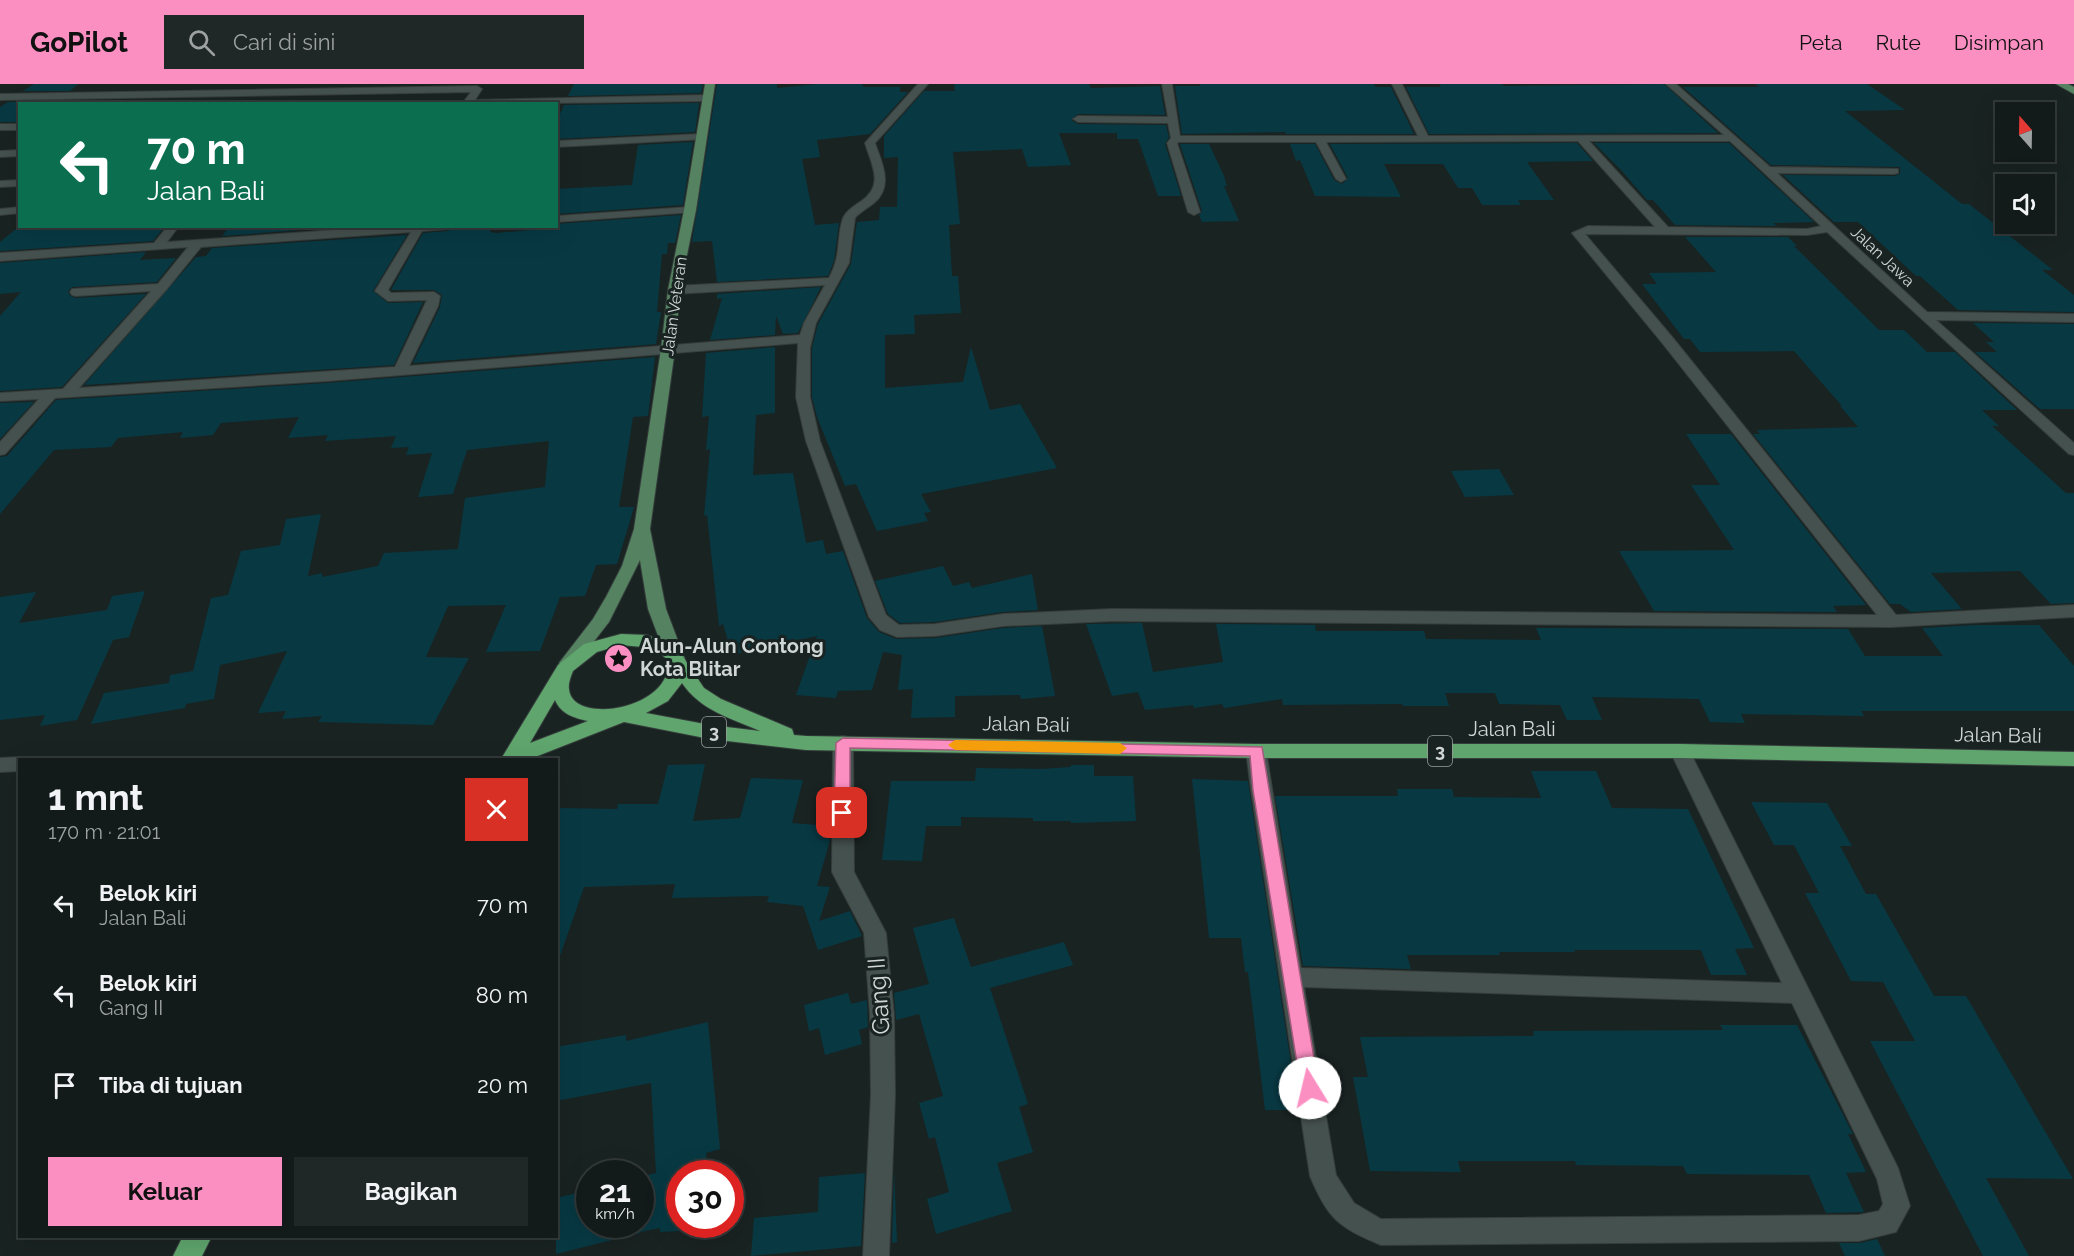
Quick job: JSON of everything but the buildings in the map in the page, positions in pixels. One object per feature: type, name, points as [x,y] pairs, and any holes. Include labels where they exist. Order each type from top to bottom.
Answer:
[{"type":"highway","name":"3","points":[[513,758],[564,669],[575,657],[590,648],[627,638],[645,639],[660,644],[671,652],[698,693],[714,704],[806,742]]},
{"type":"highway","name":"3","points":[[514,758],[543,745],[642,709],[659,699],[670,688],[677,675],[677,662]]},
{"type":"highway","name":"3","points":[[564,669],[559,681],[558,692],[564,702],[574,711],[588,716],[623,715],[710,732],[806,742]]},
{"type":"highway","name":"Jalan Bali","points":[[806,742],[1257,751],[1680,751],[2074,759]]},
{"type":"highway","points":[[186,1256],[198,1238]]},
{"type":"main road","name":"Jalan Veteran","points":[[564,669],[600,622],[630,566],[642,529],[674,290],[690,210],[710,84]]},
{"type":"main road","points":[[2061,84],[2074,91]]},
{"type":"main road","name":"Jalan Veteran","points":[[642,529],[657,609],[677,662]]},
{"type":"street","points":[[924,84],[870,143],[874,159],[879,166],[880,183],[875,196],[849,218],[843,263],[825,282],[803,348],[803,397],[813,441],[878,617],[886,626],[897,631],[935,630],[1003,620],[1146,615],[1891,621],[2074,611]]},
{"type":"street","points":[[1167,84],[1176,139]]},
{"type":"street","points":[[1397,84],[1424,138]]},
{"type":"street","name":"Jalan Jawa","points":[[1671,84],[1733,138],[1924,316],[2068,440],[2074,452]]},
{"type":"street","points":[[0,97],[328,87],[374,91],[405,87],[479,87]]},
{"type":"street","points":[[472,102],[470,100],[479,87]]},
{"type":"street","points":[[363,102],[374,91]]},
{"type":"street","points":[[488,102],[566,97],[707,98]]},
{"type":"street","points":[[1078,119],[1172,120]]},
{"type":"street","points":[[0,127],[18,127]]},
{"type":"street","points":[[558,144],[701,137]]},
{"type":"street","points":[[1319,138],[1341,179]]},
{"type":"street","points":[[1194,212],[1172,142],[1176,139],[1733,138]]},
{"type":"street","points":[[1581,140],[1663,228]]},
{"type":"street","points":[[0,154],[18,153]]},
{"type":"street","points":[[1765,170],[1894,171]]},
{"type":"street","points":[[0,184],[18,183]]},
{"type":"street","points":[[0,213],[18,210]]},
{"type":"street","points":[[558,219],[690,210]]},
{"type":"street","points":[[158,246],[172,228]]},
{"type":"street","points":[[0,257],[418,228]]},
{"type":"street","points":[[400,370],[432,306],[434,296],[388,297],[381,291],[418,228]]},
{"type":"street","points":[[1829,228],[1807,232],[1663,228],[1588,229],[1578,233],[1668,341],[1891,621]]},
{"type":"street","points":[[68,392],[162,287],[197,244]]},
{"type":"street","points":[[674,290],[825,282]]},
{"type":"street","points":[[76,292],[162,287]]},
{"type":"street","points":[[1924,316],[2074,318]]},
{"type":"street","points":[[0,397],[400,370],[806,338]]},
{"type":"street","points":[[0,451],[52,393]]},
{"type":"street","name":"Gang II","points":[[843,743],[843,872],[875,933],[882,1015],[883,1095],[876,1256]]},
{"type":"street","points":[[1257,751],[1261,790],[1293,977],[1323,1176],[1333,1199],[1353,1220],[1381,1232],[1859,1228],[1887,1223],[1897,1206],[1889,1177],[1680,751]]},
{"type":"street","points":[[0,765],[18,764]]},
{"type":"street","points":[[1293,977],[1799,993]]},
{"type":"slow traffic","points":[[955,745],[1120,748]]},
{"type":"place","name":"Alun-Alun Contong Kota Blitar","points":[[619,658]]},
{"type":"route","points":[[842,813],[843,743],[1257,751],[1261,790],[1310,1088]]}]
